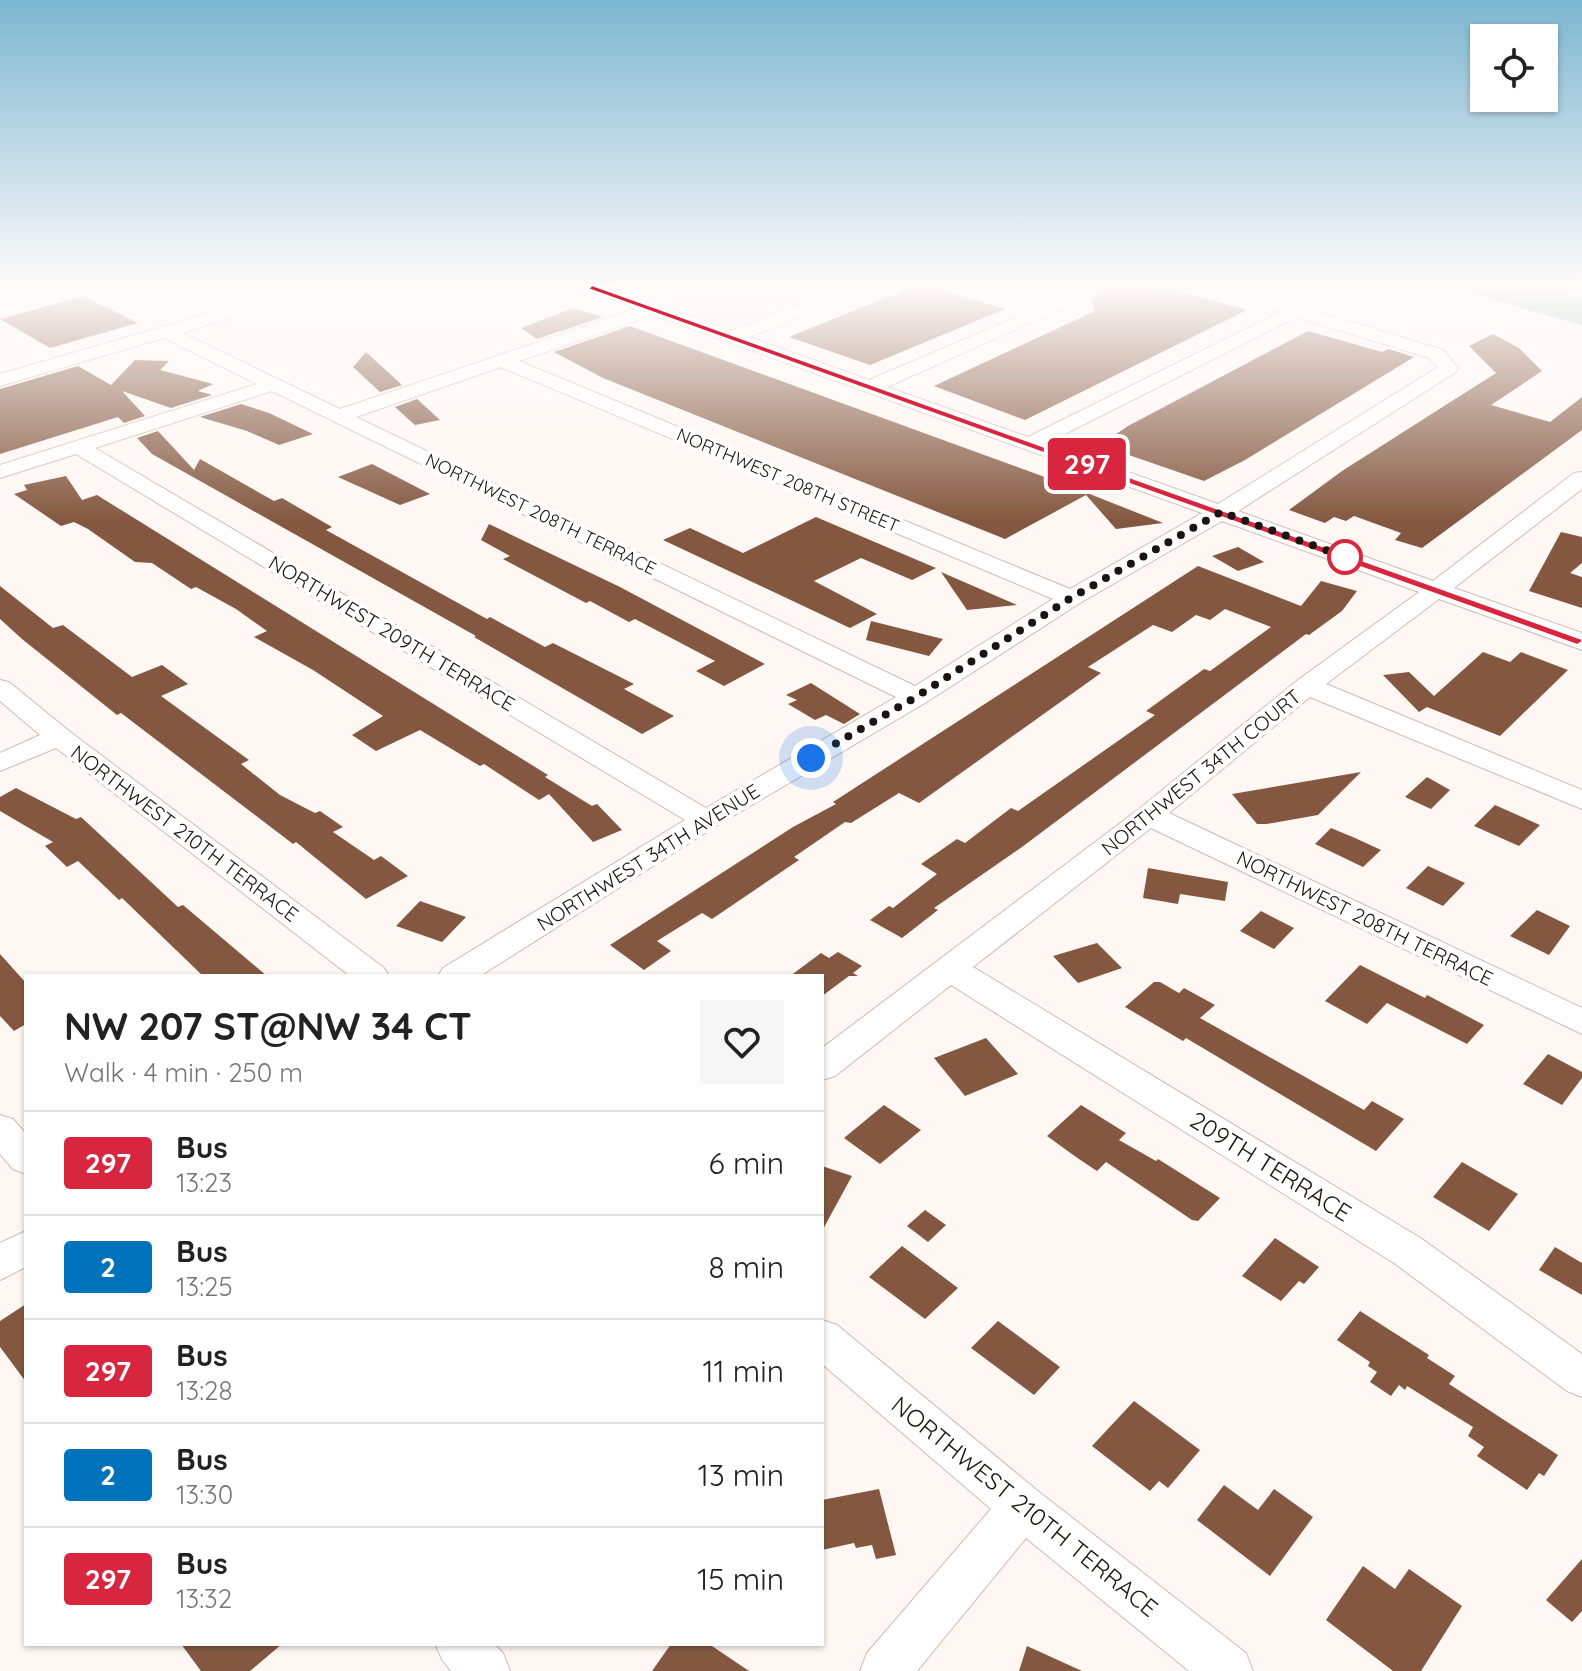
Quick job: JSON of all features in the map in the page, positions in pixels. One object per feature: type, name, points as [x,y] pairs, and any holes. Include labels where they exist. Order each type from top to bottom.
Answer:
[{"type":"street","points":[[0,380],[52,365]]},
{"type":"street","name":"NORTHWEST 208TH TERRACE","points":[[232,365],[916,697]]},
{"type":"street","points":[[340,416],[496,365]]},
{"type":"street","name":"NORTHWEST 208TH STREET","points":[[512,365],[1071,598]]},
{"type":"street","points":[[810,365],[1582,642]]},
{"type":"street","points":[[870,387],[921,365]]},
{"type":"street","points":[[1030,444],[1187,365]]},
{"type":"street","name":"NORTHWEST 34TH AVENUE","points":[[458,974],[706,820],[916,697],[1071,598],[1221,512],[1449,368],[1447,365]]},
{"type":"street","points":[[0,472],[272,385]]},
{"type":"street","name":"NORTHWEST 209TH TERRACE","points":[[78,447],[706,820]]},
{"type":"street","name":"NORTHWEST 34TH COURT","points":[[824,1065],[1149,815],[1307,686],[1552,504],[1582,478]]},
{"type":"street","points":[[1552,504],[1582,514]]},
{"type":"street","points":[[1307,686],[1582,800]]},
{"type":"street","name":"NORTHWEST 210TH TERRACE","points":[[0,688],[59,737],[369,974]]},
{"type":"street","points":[[0,763],[59,737]]},
{"type":"street","name":"NORTHWEST 208TH TERRACE","points":[[1149,815],[1582,1022]]},
{"type":"street","name":"209TH TERRACE","points":[[951,969],[1408,1251],[1582,1378]]},
{"type":"street","points":[[0,1129],[24,1157]]},
{"type":"street","points":[[0,1263],[24,1248]]},
{"type":"street","name":"NORTHWEST 210TH TERRACE","points":[[824,1340],[1023,1507],[1228,1671]]},
{"type":"street","points":[[885,1671],[1023,1507]]},
{"type":"street","points":[[462,1646],[485,1671]]},
{"type":"building","points":[[130,365],[165,365],[160,370],[213,384],[198,391],[212,395],[171,408],[122,391],[145,416],[124,423],[118,417],[0,454],[0,389],[78,366],[111,385]]},
{"type":"building","points":[[380,365],[402,385],[380,392],[353,367]]},
{"type":"building","points":[[578,365],[737,365],[1163,523],[1116,529],[1086,495],[1005,539],[603,378]]},
{"type":"building","points":[[979,365],[1136,365],[1025,420],[934,386]]},
{"type":"building","points":[[1244,365],[1401,365],[1245,460],[1204,481],[1100,445],[1128,426]]},
{"type":"building","points":[[1488,365],[1536,365],[1542,371],[1491,405],[1550,422],[1582,397],[1582,430],[1422,548],[1395,540],[1401,533],[1354,516],[1346,521],[1334,517],[1325,523],[1289,510],[1342,471],[1496,373]]},
{"type":"building","points":[[417,399],[440,420],[415,425],[395,407]]},
{"type":"building","points":[[241,404],[269,413],[313,434],[279,445],[247,431],[200,417]]},
{"type":"building","points":[[158,431],[194,470],[200,459],[274,501],[282,498],[332,527],[326,530],[487,619],[490,617],[545,647],[553,643],[634,684],[624,689],[674,716],[642,734],[476,636],[152,454],[137,438]]},
{"type":"building","points":[[372,464],[430,494],[400,505],[338,477]]},
{"type":"building","points":[[66,476],[82,500],[97,495],[548,775],[545,777],[592,806],[597,804],[622,830],[593,842],[549,794],[539,800],[484,764],[480,766],[420,730],[376,751],[352,735],[383,716],[313,670],[254,637],[267,631],[236,609],[196,587],[191,589],[152,563],[135,562],[88,529],[74,522],[61,526],[14,494],[27,490],[24,485]]},
{"type":"building","points":[[816,517],[936,568],[912,580],[861,558],[814,581],[877,614],[850,628],[663,540],[690,528],[743,553]]},
{"type":"building","points":[[489,524],[620,587],[765,664],[724,686],[696,671],[715,661],[635,619],[629,622],[590,601],[586,603],[503,559],[510,556],[481,540]]},
{"type":"building","points":[[1561,532],[1582,537],[1582,563],[1570,573],[1582,577],[1582,608],[1529,591]]},
{"type":"building","points":[[1238,547],[1264,562],[1238,571],[1212,556]]},
{"type":"building","points":[[1198,566],[1301,606],[1321,581],[1357,591],[1342,611],[1309,635],[1306,634],[1022,847],[934,908],[938,910],[902,938],[870,920],[889,906],[893,908],[937,874],[921,864],[957,839],[965,843],[1011,808],[1018,811],[1155,715],[1146,711],[1204,669],[1210,671],[1271,627],[1225,609],[1210,620],[1196,615],[1172,632],[1153,625],[1088,667],[1101,673],[919,803],[899,793],[851,823],[845,822],[794,857],[799,860],[712,919],[702,913],[657,941],[671,951],[644,970],[610,945],[793,827],[836,804],[833,802]]},
{"type":"building","points":[[941,572],[1017,605],[967,610]]},
{"type":"building","points":[[0,586],[53,628],[63,625],[132,677],[162,665],[188,684],[161,696],[249,760],[241,764],[280,795],[315,813],[320,811],[343,827],[333,832],[374,860],[381,856],[408,876],[366,899],[296,842],[293,844],[121,713],[117,715],[22,639],[0,619]]},
{"type":"building","points":[[871,621],[943,639],[929,656],[866,640]]},
{"type":"building","points":[[1483,652],[1510,662],[1521,652],[1568,670],[1500,736],[1427,707],[1419,712],[1383,675],[1409,672],[1434,696]]},
{"type":"building","points":[[811,683],[860,714],[844,724],[826,715],[815,720],[788,704],[797,700],[786,695]]},
{"type":"building","points":[[1361,772],[1318,815],[1267,824],[1257,824],[1232,794]]},
{"type":"building","points":[[1427,777],[1450,790],[1431,809],[1405,797]]},
{"type":"building","points":[[16,788],[76,819],[81,817],[178,907],[183,905],[265,974],[201,974],[122,898],[119,900],[78,861],[67,867],[45,846],[53,842],[0,811],[0,797]]},
{"type":"building","points":[[1495,805],[1540,825],[1519,846],[1474,826]]},
{"type":"building","points":[[1331,828],[1381,850],[1363,867],[1315,844]]},
{"type":"building","points":[[1428,866],[1465,883],[1443,906],[1406,888]]},
{"type":"building","points":[[1148,868],[1228,882],[1225,901],[1180,894],[1178,904],[1143,898]]},
{"type":"building","points":[[420,901],[466,917],[442,942],[396,926]]},
{"type":"building","points":[[1537,910],[1570,926],[1549,955],[1510,936]]},
{"type":"building","points":[[1261,911],[1294,928],[1274,949],[1240,931]]},
{"type":"building","points":[[1097,943],[1122,968],[1078,983],[1053,956]]},
{"type":"building","points":[[838,952],[862,966],[853,973],[858,976],[849,976],[824,995],[824,974],[793,974],[821,953],[829,958]]},
{"type":"building","points":[[0,954],[24,981],[24,1025],[14,1031],[0,1016]]},
{"type":"building","points":[[1360,965],[1484,1025],[1467,1044],[1387,1003],[1367,1024],[1325,1001]]},
{"type":"building","points":[[1154,982],[1160,982],[1179,993],[1184,988],[1215,1005],[1200,1018],[1364,1110],[1372,1101],[1404,1119],[1376,1151],[1186,1038],[1183,1041],[1125,1007]]},
{"type":"building","points":[[986,1038],[1018,1074],[965,1096],[934,1058]]},
{"type":"building","points":[[1548,1054],[1582,1072],[1582,1078],[1562,1105],[1523,1084]]},
{"type":"building","points":[[884,1105],[921,1130],[880,1164],[844,1138]]},
{"type":"building","points":[[1081,1105],[1126,1133],[1119,1140],[1156,1161],[1158,1159],[1220,1198],[1198,1221],[1192,1220],[1106,1162],[1097,1171],[1047,1136]]},
{"type":"building","points":[[1462,1162],[1518,1194],[1489,1231],[1433,1197]]},
{"type":"building","points":[[824,1167],[852,1176],[824,1227]]},
{"type":"building","points":[[925,1210],[946,1225],[928,1242],[907,1226]]},
{"type":"building","points":[[1275,1238],[1319,1267],[1304,1284],[1299,1281],[1281,1301],[1242,1276]]},
{"type":"building","points":[[902,1246],[958,1288],[925,1319],[869,1277]]},
{"type":"building","points":[[1555,1247],[1582,1263],[1582,1295],[1539,1270]]},
{"type":"building","points":[[24,1305],[24,1379],[0,1347],[0,1321]]},
{"type":"building","points":[[1360,1311],[1429,1355],[1427,1358],[1455,1376],[1449,1384],[1558,1455],[1544,1476],[1539,1473],[1527,1490],[1477,1456],[1484,1447],[1468,1436],[1473,1427],[1407,1386],[1405,1390],[1399,1385],[1391,1396],[1370,1382],[1377,1372],[1368,1366],[1370,1362],[1337,1340]]},
{"type":"building","points":[[998,1321],[1060,1367],[1034,1395],[971,1348]]},
{"type":"building","points":[[1134,1401],[1200,1450],[1168,1488],[1159,1481],[1150,1491],[1092,1446]]},
{"type":"building","points":[[1224,1485],[1258,1510],[1274,1489],[1313,1517],[1270,1576],[1197,1520]]},
{"type":"building","points":[[879,1489],[896,1555],[876,1559],[872,1545],[856,1548],[854,1543],[824,1550],[824,1500]]},
{"type":"building","points":[[1582,1559],[1582,1611],[1572,1622],[1546,1600]]},
{"type":"building","points":[[1363,1566],[1395,1589],[1409,1569],[1462,1606],[1421,1671],[1393,1671],[1326,1620]]},
{"type":"building","points":[[182,1646],[280,1646],[250,1671],[201,1671]]},
{"type":"building","points":[[670,1646],[712,1646],[749,1671],[652,1671]]},
{"type":"building","points":[[1027,1646],[1082,1671],[1019,1671]]},
{"type":"bus line","name":"297","points":[[811,365],[1582,642]]},
{"type":"route","points":[[811,758],[916,697],[1071,598],[1221,512],[1356,561],[1345,557]]}]
